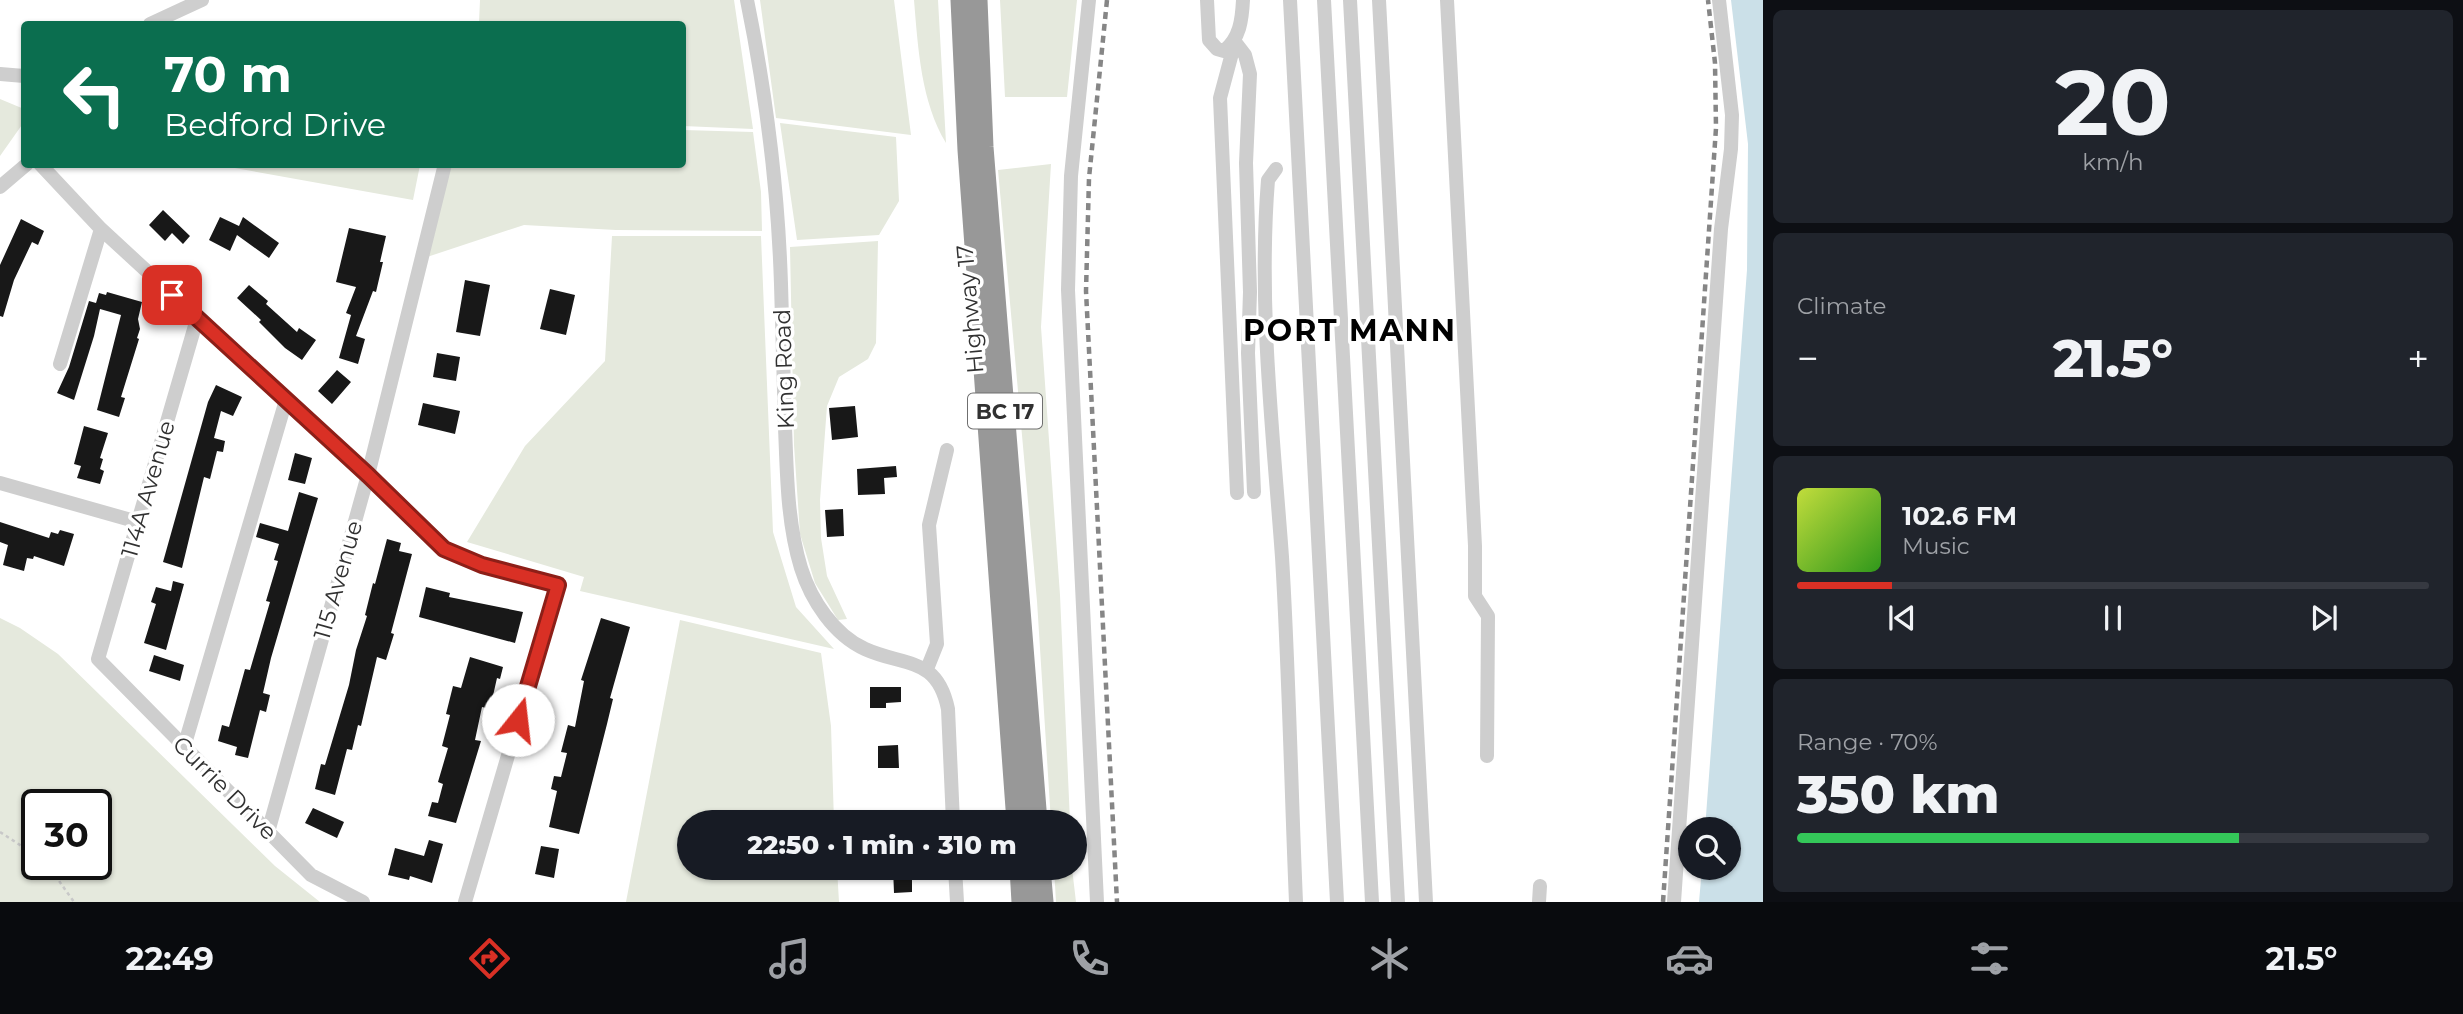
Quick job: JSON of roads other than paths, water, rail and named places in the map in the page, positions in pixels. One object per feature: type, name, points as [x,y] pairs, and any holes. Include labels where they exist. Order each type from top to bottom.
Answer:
[{"type":"highway","name":"Highway 17","points":[[961,0],[968,150],[1016,810]]},
{"type":"highway","name":"Highway 17","points":[[977,0],[983,147],[1036,810]]},
{"type":"highway","points":[[1021,880],[1022,902]]},
{"type":"highway","points":[[1041,880],[1043,902]]},
{"type":"street","points":[[156,21],[202,0]]},
{"type":"street","name":"King Road","points":[[747,0],[776,197],[787,477],[792,529],[799,562],[816,601],[828,619],[847,638],[866,649],[927,669]]},
{"type":"street","points":[[1089,0],[1071,176],[1068,290],[1097,902]]},
{"type":"street","points":[[1207,0],[1209,40],[1217,50],[1224,51],[1235,42]]},
{"type":"street","points":[[1237,493],[1220,97],[1242,15],[1243,0]]},
{"type":"street","points":[[1290,0],[1337,902]]},
{"type":"street","points":[[1324,0],[1372,902]]},
{"type":"street","points":[[1350,0],[1398,902]]},
{"type":"street","points":[[1379,0],[1426,902]]},
{"type":"street","points":[[1447,0],[1475,546],[1475,596],[1488,616],[1487,755]]},
{"type":"street","points":[[1674,902],[1720,243],[1731,149],[1732,114],[1719,0]]},
{"type":"street","points":[[1235,42],[1245,55],[1250,74],[1246,163],[1250,292],[1248,354],[1254,492]]},
{"type":"street","points":[[0,74],[21,76]]},
{"type":"street","points":[[0,187],[22,168]]},
{"type":"street","points":[[44,168],[101,229],[368,475],[444,549],[482,565],[558,585],[465,902]]},
{"type":"street","name":"115 Avenue","points":[[268,832],[368,475],[444,168]]},
{"type":"street","points":[[1276,169],[1268,180],[1266,281],[1296,902]]},
{"type":"street","points":[[1247,203],[1266,206]]},
{"type":"street","points":[[60,364],[101,229]]},
{"type":"street","name":"114A Avenue","points":[[98,659],[197,319]]},
{"type":"street","points":[[184,747],[286,400]]},
{"type":"street","points":[[947,450],[929,525],[937,644],[927,669],[945,693],[948,709],[952,810]]},
{"type":"street","points":[[0,483],[138,522]]},
{"type":"street","name":"Currie Drive","points":[[98,659],[311,875],[363,902]]},
{"type":"street","points":[[956,880],[957,902]]},
{"type":"street","points":[[1539,902],[1540,886]]},
{"type":"water","points":[[1731,0],[1763,0],[1763,902],[1699,902],[1701,880],[1741,880],[1741,817],[1706,817],[1747,270],[1748,144]]},
{"type":"railway","points":[[1107,0],[1089,178],[1086,291],[1117,902]]},
{"type":"railway","points":[[1663,902],[1716,128],[1715,63],[1708,0]]},
{"type":"district","name":"PORT MANN","points":[[1350,330]]}]
